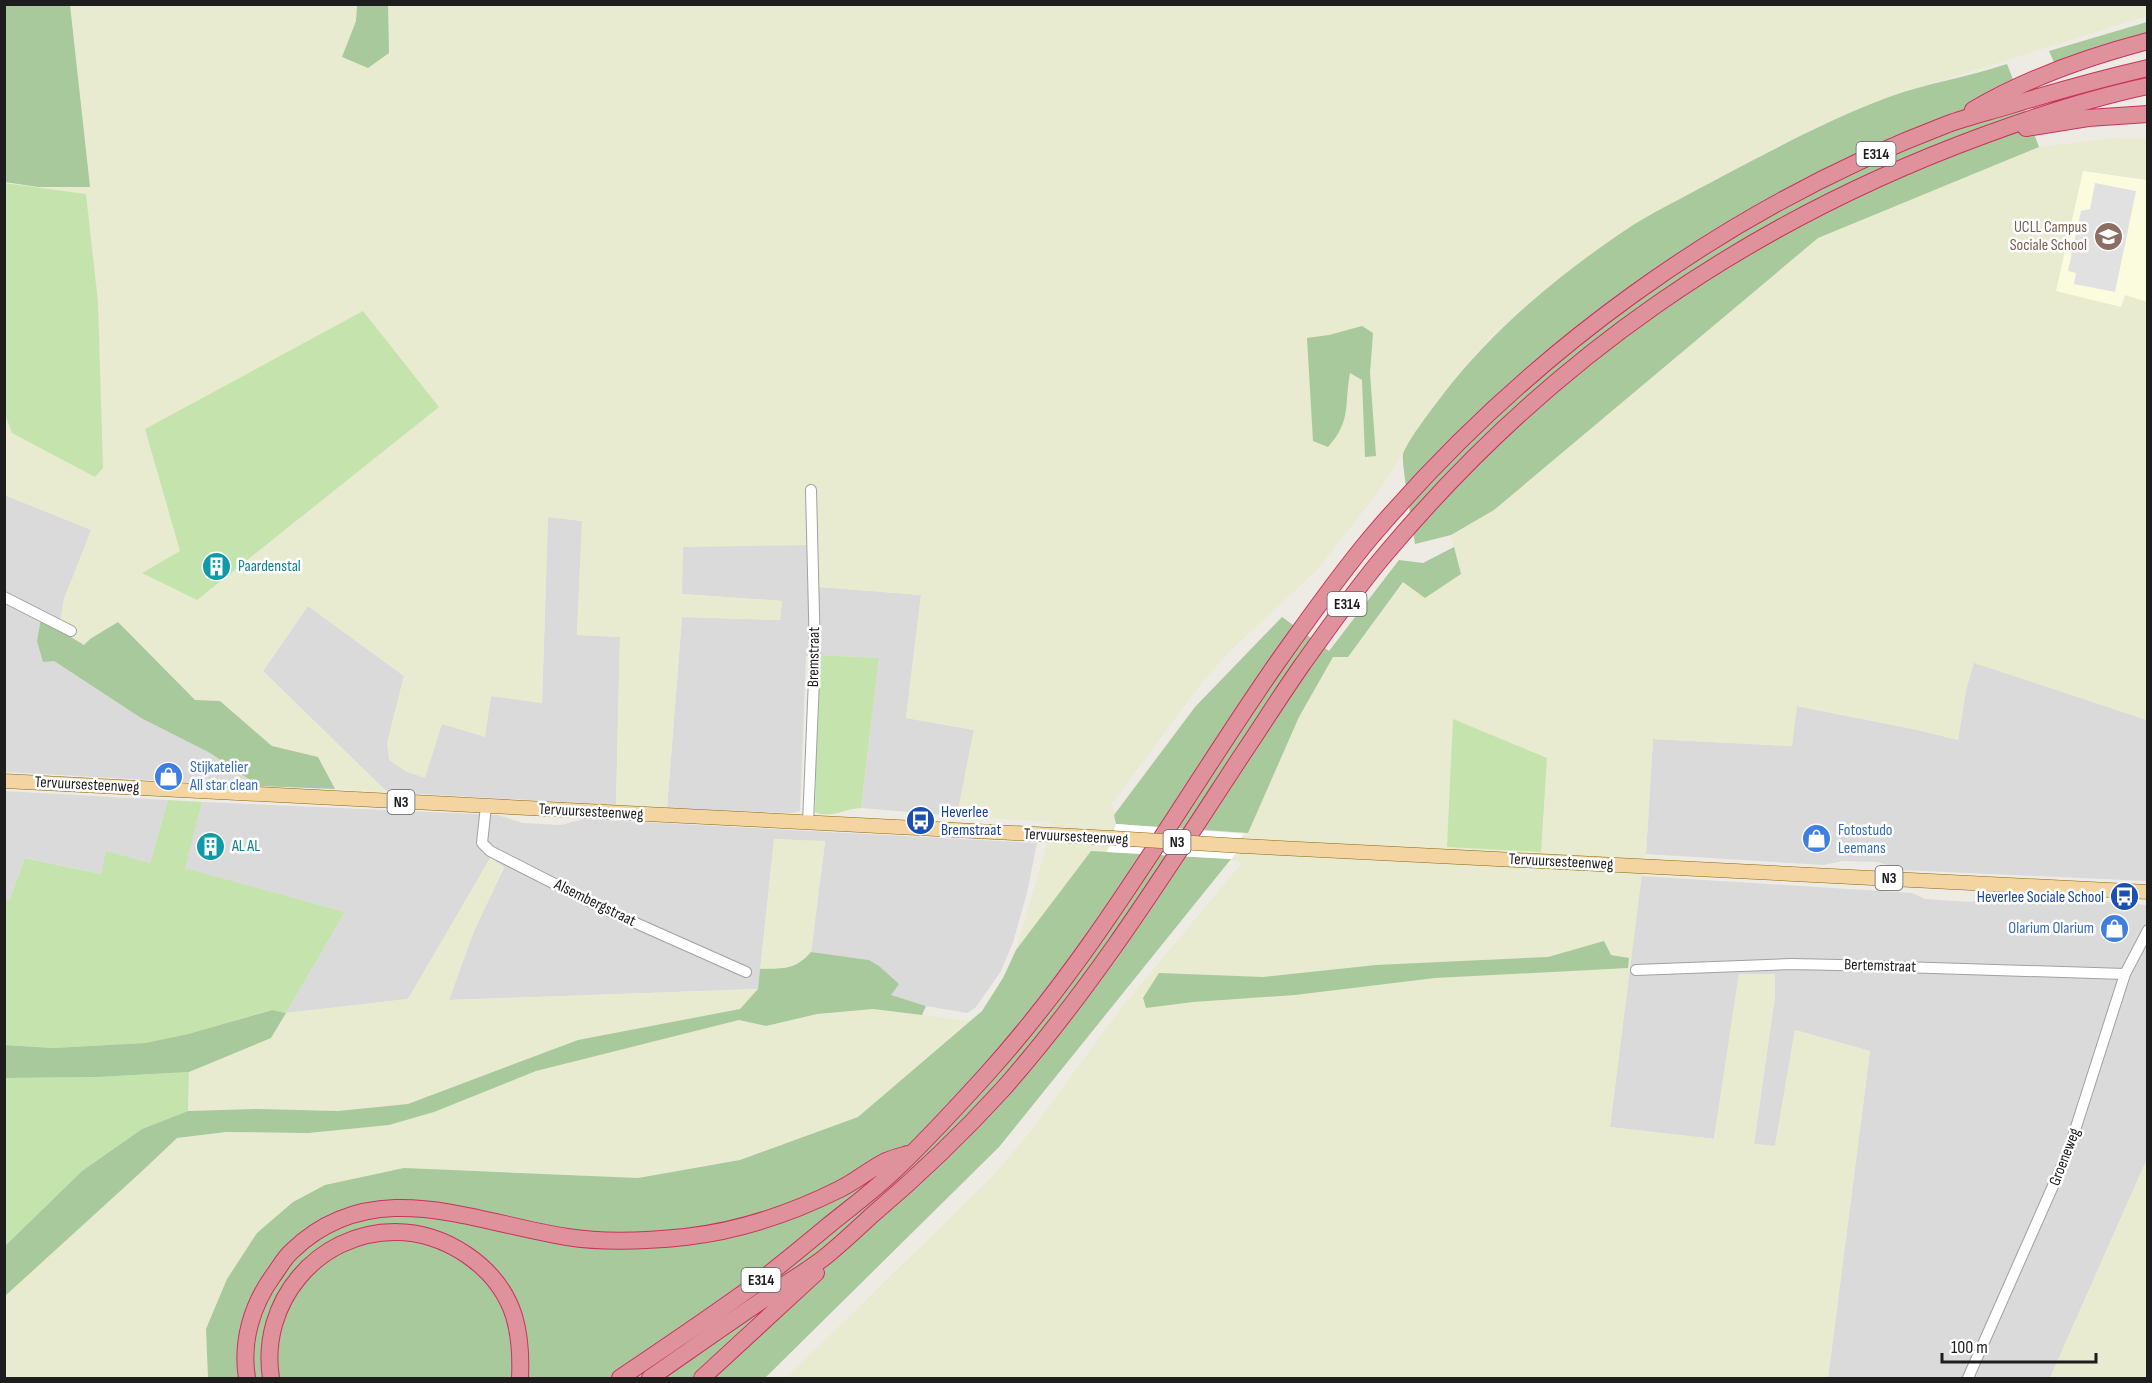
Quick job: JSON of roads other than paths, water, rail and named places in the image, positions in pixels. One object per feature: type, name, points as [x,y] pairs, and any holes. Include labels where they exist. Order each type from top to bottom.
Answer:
[{"type":"highway","points":[[1952,123],[2001,93],[2078,62],[2148,41]]},
{"type":"highway","name":"E314","points":[[620,1378],[758,1282],[877,1186],[912,1153],[988,1073],[1045,1004],[1095,937],[1280,659],[1370,539],[1420,482],[1480,421],[1550,358],[1616,305],[1729,231],[1802,189],[1878,153],[1952,123],[2085,83],[2148,68]]},
{"type":"highway","name":"E314","points":[[650,1378],[825,1257],[943,1152],[1006,1086],[1114,947],[1299,669],[1386,552],[1495,436],[1564,374],[1631,321],[1739,250],[1814,208],[1879,177],[2001,129],[2097,97],[2148,86]]},
{"type":"highway","points":[[2001,129],[2037,128],[2088,118],[2148,114]]},
{"type":"highway","points":[[247,1378],[246,1341],[252,1312],[265,1287],[291,1251],[321,1228],[358,1211],[396,1207],[432,1209],[570,1238],[628,1241],[686,1237],[744,1227],[841,1189],[887,1161],[912,1153]]},
{"type":"highway","points":[[271,1378],[269,1342],[282,1301],[294,1282],[318,1257],[332,1249],[363,1236],[394,1232],[442,1241],[464,1252],[483,1268],[500,1288],[513,1314],[520,1348],[520,1378]]},
{"type":"highway","points":[[702,1378],[817,1272],[825,1257]]},
{"type":"main road","name":"Tervuursesteenweg","points":[[4,781],[2148,891]]},
{"type":"street","name":"Bremstraat","points":[[808,823],[815,655],[812,490]]},
{"type":"street","points":[[4,597],[70,631]]},
{"type":"street","name":"Alsembergstraat","points":[[486,806],[482,843],[490,851],[602,908],[746,972]]},
{"type":"street","name":"Groeneweg","points":[[1968,1378],[2068,1152],[2124,974],[2148,930]]},
{"type":"street","name":"Bertemstraat","points":[[1636,970],[1827,965],[2124,974]]},
{"type":"place","name":"UCLL Campus Sociale School","points":[[2108,236]]},
{"type":"place","name":"Paardenstal","points":[[217,566]]},
{"type":"place","name":"Stijkatelier All star clean","points":[[169,776]]},
{"type":"place","name":"Heverlee Bremstraat","points":[[920,821]]},
{"type":"place","name":"Fotostudo Leemans","points":[[1817,839]]},
{"type":"place","name":"AL AL","points":[[211,846]]},
{"type":"place","name":"Heverlee Sociale School","points":[[2125,897]]},
{"type":"place","name":"Olarium Olarium","points":[[2115,928]]}]
